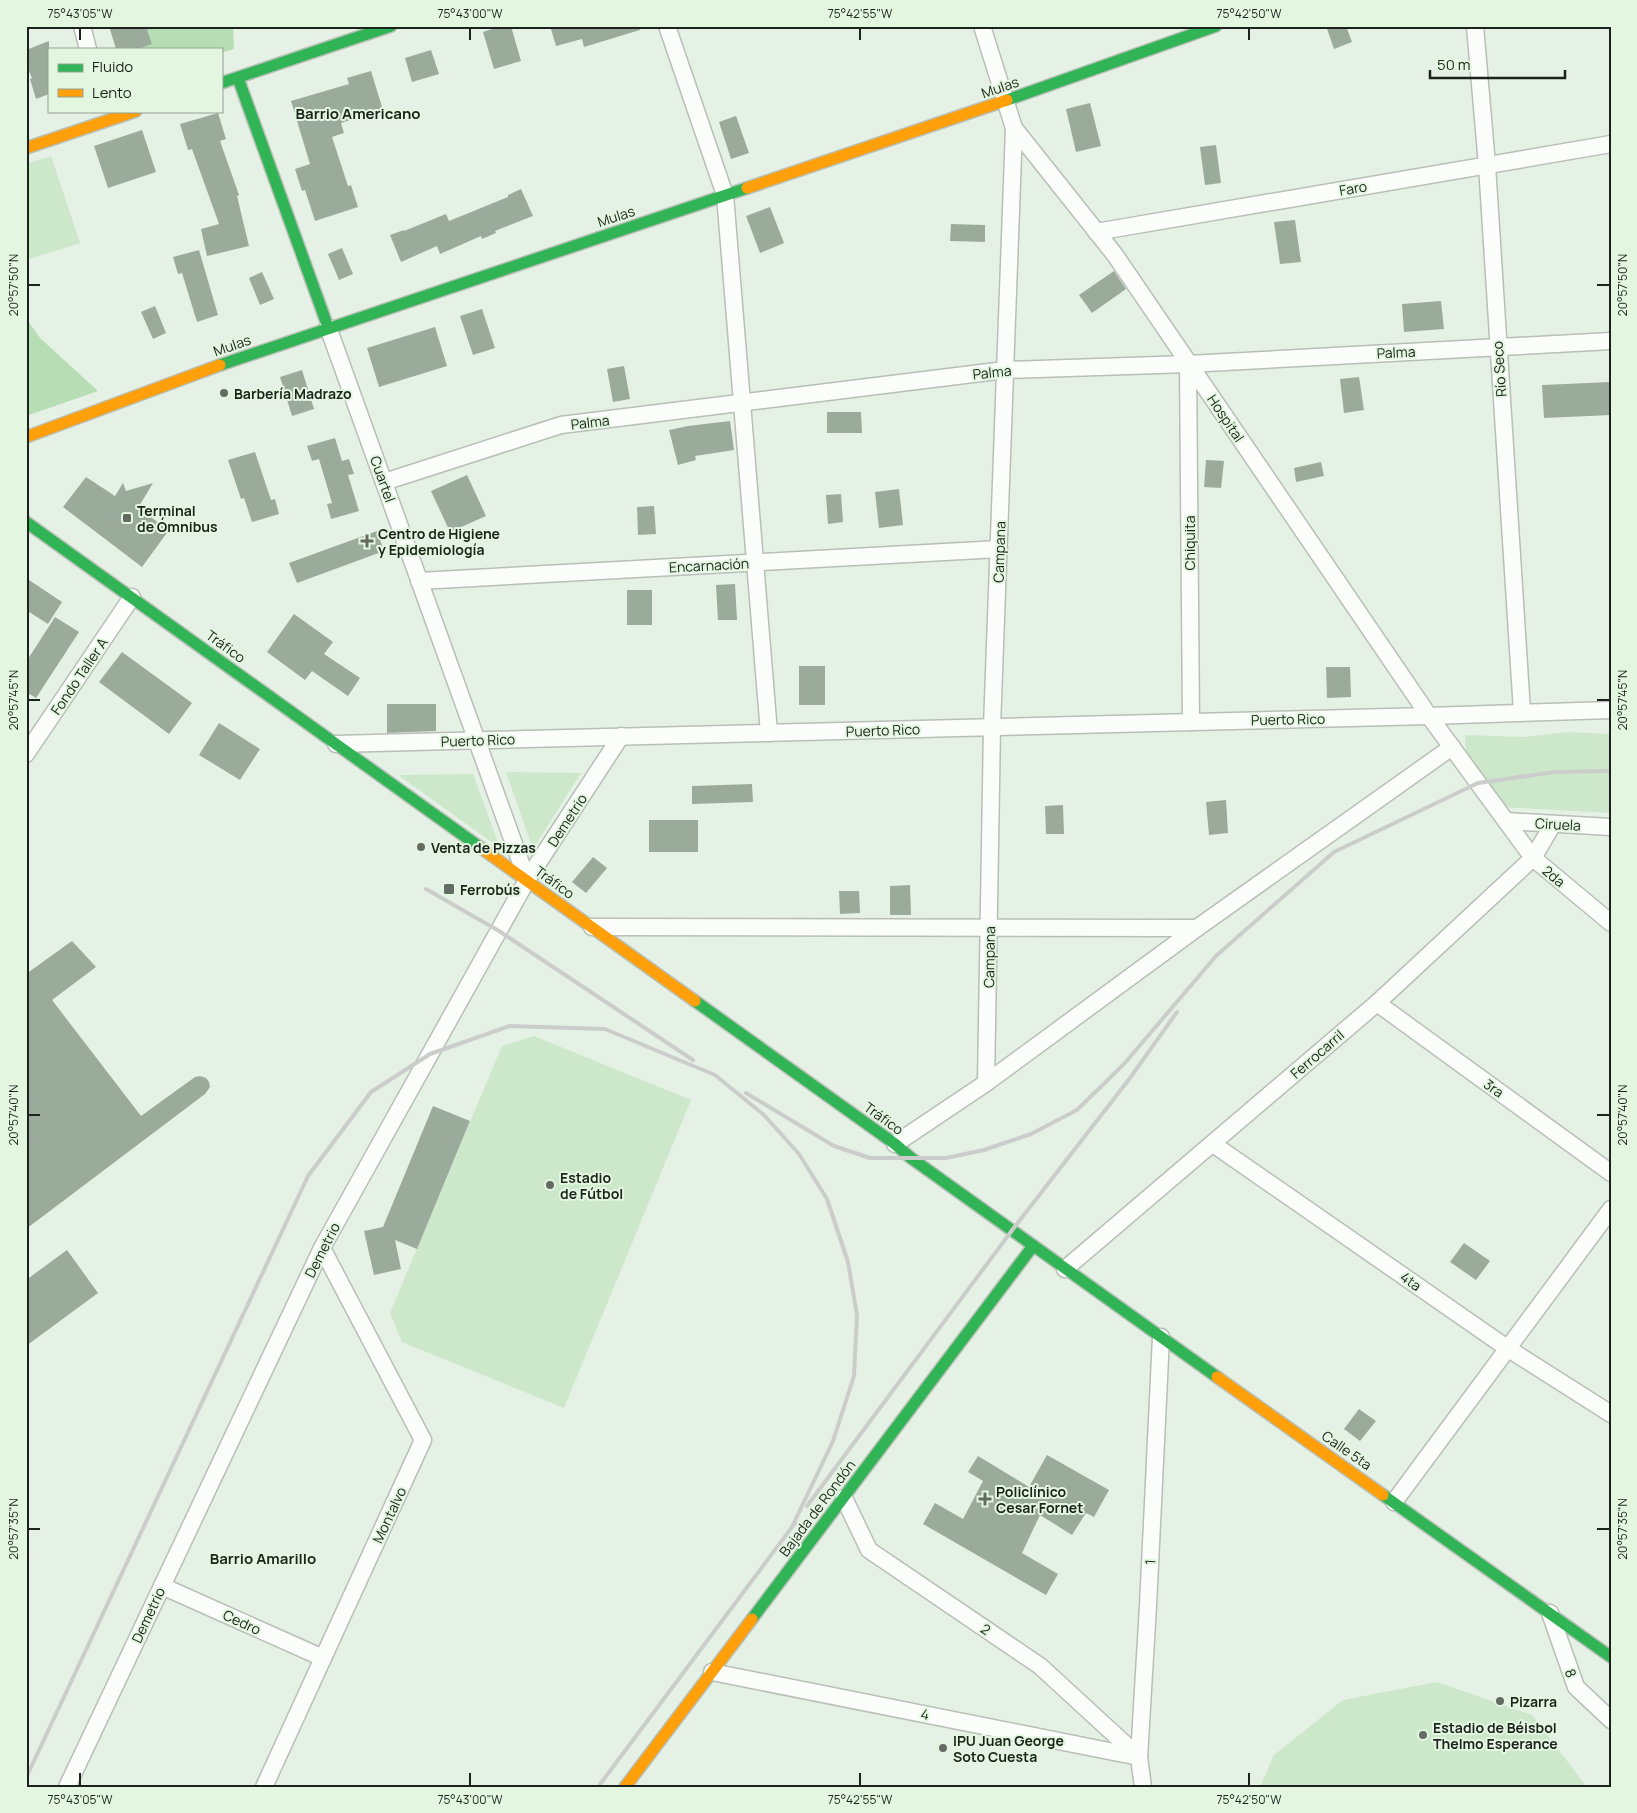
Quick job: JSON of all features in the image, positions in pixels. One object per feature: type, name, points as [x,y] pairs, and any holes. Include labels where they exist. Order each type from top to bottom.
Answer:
[{"type":"street","points":[[82,26],[88,48]]},
{"type":"street","points":[[222,83],[391,26]]},
{"type":"street","points":[[667,26],[725,195],[769,733]]},
{"type":"street","name":"Campana","points":[[982,26],[1014,128],[992,727],[986,1083]]},
{"type":"street","name":"Mulas","points":[[26,437],[138,393],[328,327],[1006,101],[1216,26]]},
{"type":"street","name":"Río Seco","points":[[1475,26],[1488,165],[1522,712]]},
{"type":"street","name":"Cuartel","points":[[238,78],[527,880]]},
{"type":"street","points":[[26,148],[108,116],[130,112]]},
{"type":"street","name":"Hospital","points":[[1014,128],[1114,255],[1429,716]]},
{"type":"street","name":"Faro","points":[[1096,232],[1611,144]]},
{"type":"street","name":"Palma","points":[[384,482],[561,425],[1005,370],[1188,364],[1611,341]]},
{"type":"street","name":"Chiquita","points":[[1188,364],[1191,722]]},
{"type":"street","name":"Tráfico","points":[[26,522],[895,1144],[911,1158],[1065,1269]]},
{"type":"street","name":"Encarnación","points":[[419,581],[999,549]]},
{"type":"street","name":"Fondo Taller A","points":[[26,754],[132,597]]},
{"type":"street","name":"Puerto Rico","points":[[336,744],[1611,710]]},
{"type":"street","points":[[1429,716],[1506,821]]},
{"type":"street","name":"Demetrio","points":[[66,1787],[322,1248],[527,880],[622,736]]},
{"type":"street","points":[[895,1144],[986,1083],[1197,928],[1452,746]]},
{"type":"street","name":"Ciruela","points":[[1506,821],[1611,827]]},
{"type":"street","name":"2da","points":[[1506,821],[1533,858],[1611,923]]},
{"type":"street","name":"Ferrocarril","points":[[1065,1269],[1377,1003],[1533,858],[1553,824]]},
{"type":"street","points":[[592,927],[1197,928]]},
{"type":"street","name":"3ra","points":[[1377,1003],[1611,1173]]},
{"type":"street","name":"4ta","points":[[1213,1144],[1507,1348],[1611,1414]]},
{"type":"street","points":[[1394,1502],[1611,1209]]},
{"type":"street","name":"Bajada de Rondón","points":[[625,1787],[1033,1246]]},
{"type":"street","name":"Montalvo","points":[[264,1787],[423,1440],[322,1248]]},
{"type":"street","name":"Calle 5ta","points":[[1065,1269],[1611,1657]]},
{"type":"street","name":"1","points":[[1142,1787],[1139,1757],[1160,1337]]},
{"type":"street","name":"2","points":[[844,1498],[869,1550],[1040,1666],[1139,1757]]},
{"type":"street","name":"Cedro","points":[[162,1586],[323,1658]]},
{"type":"street","name":"8","points":[[1550,1614],[1576,1687],[1611,1720]]},
{"type":"street","name":"4","points":[[712,1672],[1139,1757]]},
{"type":"green space","points":[[146,26],[233,26],[234,49],[222,53],[222,48],[141,48],[152,44]]},
{"type":"green space","points":[[51,156],[80,243],[26,260],[26,164]]},
{"type":"green space","points":[[26,318],[40,338],[98,391],[26,416]]},
{"type":"green space","points":[[1567,732],[1611,734],[1611,813],[1502,807],[1466,757],[1465,735],[1523,737]]},
{"type":"green space","points":[[506,772],[581,773],[533,849]]},
{"type":"green space","points":[[473,774],[500,848],[398,775]]},
{"type":"green space","name":"Estadio de Fútbol","points":[[534,1036],[691,1100],[564,1408],[402,1342],[390,1313],[502,1046]]},
{"type":"green space","name":"Estadio de Béisbol Thelmo Esperance","points":[[1437,1682],[1532,1715],[1587,1787],[1260,1787],[1274,1755],[1343,1700]]},
{"type":"building","points":[[109,26],[146,26],[152,44],[141,48],[116,48]]},
{"type":"building","points":[[501,26],[511,26],[521,61],[494,69],[483,32]]},
{"type":"building","points":[[550,26],[639,26],[640,30],[584,47],[582,39],[556,46]]},
{"type":"building","points":[[1326,26],[1346,26],[1352,42],[1334,49]]},
{"type":"building","points":[[49,41],[48,94],[36,99],[30,79],[32,78],[26,64],[26,50]]},
{"type":"building","points":[[431,50],[439,74],[412,82],[405,58]]},
{"type":"building","points":[[371,71],[383,110],[341,123],[344,133],[332,137],[348,186],[351,185],[358,207],[315,221],[305,190],[302,191],[295,169],[310,164],[291,101],[349,84],[347,78]]},
{"type":"building","points":[[1090,103],[1101,146],[1076,152],[1066,109]]},
{"type":"building","points":[[218,113],[226,139],[220,141],[239,195],[237,196],[249,246],[207,256],[201,229],[219,224],[192,149],[188,150],[180,124]]},
{"type":"building","points":[[736,116],[749,153],[731,159],[719,122]]},
{"type":"building","points":[[142,130],[156,172],[108,188],[94,146]]},
{"type":"building","points":[[1216,145],[1221,183],[1205,185],[1200,147]]},
{"type":"building","points":[[521,189],[533,216],[495,231],[496,233],[482,239],[481,236],[440,254],[437,246],[401,262],[390,235],[446,214],[449,221],[508,197],[508,195]]},
{"type":"building","points":[[770,207],[784,243],[760,253],[746,216]]},
{"type":"building","points":[[1295,220],[1301,262],[1280,264],[1274,222]]},
{"type":"building","points":[[951,224],[985,225],[985,242],[950,241]]},
{"type":"building","points":[[342,248],[353,274],[339,280],[328,254]]},
{"type":"building","points":[[199,250],[218,315],[197,322],[182,273],[178,274],[173,257]]},
{"type":"building","points":[[1114,271],[1126,289],[1092,313],[1079,295]]},
{"type":"building","points":[[262,272],[274,299],[260,305],[249,278]]},
{"type":"building","points":[[1441,301],[1444,329],[1404,332],[1402,304]]},
{"type":"building","points":[[155,306],[166,333],[153,339],[141,312]]},
{"type":"building","points":[[482,309],[495,348],[473,355],[460,316]]},
{"type":"building","points":[[435,327],[447,366],[379,387],[367,348]]},
{"type":"building","points":[[624,366],[630,399],[613,402],[607,369]]},
{"type":"building","points":[[302,370],[314,409],[292,416],[280,377]]},
{"type":"building","points":[[1359,377],[1364,410],[1344,413],[1340,379]]},
{"type":"building","points":[[1611,382],[1611,415],[1544,418],[1542,385]]},
{"type":"building","points":[[827,412],[861,412],[862,433],[827,433]]},
{"type":"building","points":[[730,421],[734,450],[695,456],[696,460],[678,465],[669,430]]},
{"type":"building","points":[[335,438],[342,461],[349,459],[354,474],[348,475],[359,511],[331,519],[327,504],[332,503],[319,459],[312,461],[307,446]]},
{"type":"building","points":[[255,452],[271,500],[275,499],[279,514],[252,522],[244,498],[241,499],[228,460]]},
{"type":"building","points":[[1206,460],[1224,461],[1221,488],[1204,487]]},
{"type":"building","points":[[1321,462],[1324,476],[1296,482],[1294,468]]},
{"type":"building","points":[[467,475],[486,516],[450,532],[431,491]]},
{"type":"building","points":[[86,477],[115,496],[123,483],[126,491],[153,483],[138,508],[169,530],[142,567],[63,507]]},
{"type":"building","points":[[899,489],[903,525],[879,528],[875,492]]},
{"type":"building","points":[[841,494],[843,522],[828,524],[826,495]]},
{"type":"building","points":[[654,506],[656,534],[638,535],[637,507]]},
{"type":"building","points":[[377,531],[384,551],[297,583],[289,563]]},
{"type":"building","points":[[26,578],[62,602],[48,624],[26,610]]},
{"type":"building","points":[[735,584],[737,620],[718,620],[716,585]]},
{"type":"building","points":[[627,590],[652,590],[652,625],[627,625]]},
{"type":"building","points":[[294,614],[333,642],[324,654],[360,678],[348,696],[312,671],[305,680],[267,652]]},
{"type":"building","points":[[55,617],[79,632],[36,698],[26,692],[26,662]]},
{"type":"building","points":[[122,652],[192,703],[169,734],[99,682]]},
{"type":"building","points":[[799,666],[825,666],[825,705],[799,705]]},
{"type":"building","points":[[1326,667],[1350,667],[1351,697],[1327,698]]},
{"type":"building","points":[[387,704],[436,704],[436,731],[387,733]]},
{"type":"building","points":[[219,723],[260,749],[240,780],[199,755]]},
{"type":"building","points":[[752,784],[753,802],[692,804],[692,786]]},
{"type":"building","points":[[1226,800],[1228,833],[1209,835],[1206,802]]},
{"type":"building","points":[[1063,805],[1064,834],[1046,834],[1045,806]]},
{"type":"building","points":[[649,820],[698,820],[698,852],[649,852]]},
{"type":"building","points":[[593,857],[607,868],[586,893],[572,882]]},
{"type":"building","points":[[910,885],[911,915],[890,915],[890,886]]},
{"type":"building","points":[[839,891],[859,891],[860,913],[840,914]]},
{"type":"building","points":[[72,941],[96,967],[52,1000],[141,1116],[195,1077],[206,1078],[210,1087],[205,1094],[26,1229],[26,974]]},
{"type":"building","points":[[433,1106],[470,1121],[417,1249],[395,1240],[401,1269],[374,1275],[364,1231],[383,1227]]},
{"type":"building","points":[[1464,1243],[1490,1261],[1476,1280],[1450,1262]]},
{"type":"building","points":[[67,1250],[98,1293],[26,1346],[26,1280]]},
{"type":"building","points":[[1359,1409],[1376,1421],[1360,1441],[1344,1429]]},
{"type":"building","points":[[1047,1455],[1109,1490],[1094,1517],[1086,1513],[1072,1535],[1040,1515],[1022,1553],[1058,1574],[1046,1595],[923,1524],[935,1503],[963,1519],[983,1481],[968,1472],[978,1456],[1029,1487]]},
{"type":"railway","points":[[746,1093],[834,1146],[870,1158],[946,1158],[984,1150],[1031,1134],[1077,1110],[1124,1064],[1216,956],[1334,852],[1478,783],[1555,772],[1611,771]]},
{"type":"railway","points":[[426,889],[499,931],[693,1060]]},
{"type":"railway","points":[[807,1506],[1013,1229],[1130,1078],[1177,1012]]},
{"type":"railway","points":[[26,1778],[308,1176],[371,1092],[430,1054],[510,1026],[605,1029],[715,1075],[764,1115],[799,1154],[827,1199],[848,1262],[857,1315],[854,1376],[833,1441],[792,1527]]},
{"type":"railway","points":[[598,1787],[795,1523]]},
{"type":"traffic: fast","points":[[222,83],[391,26]]},
{"type":"traffic: fast","points":[[1007,100],[1216,26]]},
{"type":"traffic: fast","points":[[238,78],[328,327]]},
{"type":"traffic: fast","points":[[220,365],[747,188]]},
{"type":"traffic: fast","points":[[26,522],[481,848]]},
{"type":"traffic: fast","points":[[695,1001],[1217,1377]]},
{"type":"traffic: fast","points":[[752,1619],[1033,1246]]},
{"type":"traffic: fast","points":[[1383,1495],[1611,1657]]},
{"type":"traffic: slow","points":[[747,188],[1007,100]]},
{"type":"traffic: slow","points":[[26,148],[133,112]]},
{"type":"traffic: slow","points":[[26,437],[220,365]]},
{"type":"traffic: slow","points":[[481,848],[695,1001]]},
{"type":"traffic: slow","points":[[1217,1377],[1383,1495]]},
{"type":"traffic: slow","points":[[625,1787],[752,1619]]},
{"type":"place","name":"Barbería Madrazo","points":[[224,393]]},
{"type":"place","name":"Terminal de Ómnibus","points":[[127,518]]},
{"type":"place","name":"Centro de Higiene y Epidemiología","points":[[367,541]]},
{"type":"place","name":"Venta de Pizzas","points":[[421,847]]},
{"type":"place","name":"Ferrobús","points":[[449,889]]},
{"type":"place","name":"Estadio de Fútbol","points":[[550,1185]]},
{"type":"place","name":"Policlínico Cesar Fornet","points":[[985,1499]]},
{"type":"place","name":"Pizarra","points":[[1500,1701]]},
{"type":"place","name":"Estadio de Béisbol Thelmo Esperance","points":[[1423,1735]]},
{"type":"place","name":"IPU Juan George Soto Cuesta","points":[[943,1748]]},
{"type":"district","name":"Barrio Americano","points":[[358,113]]},
{"type":"district","name":"Barrio Amarillo","points":[[263,1558]]}]
